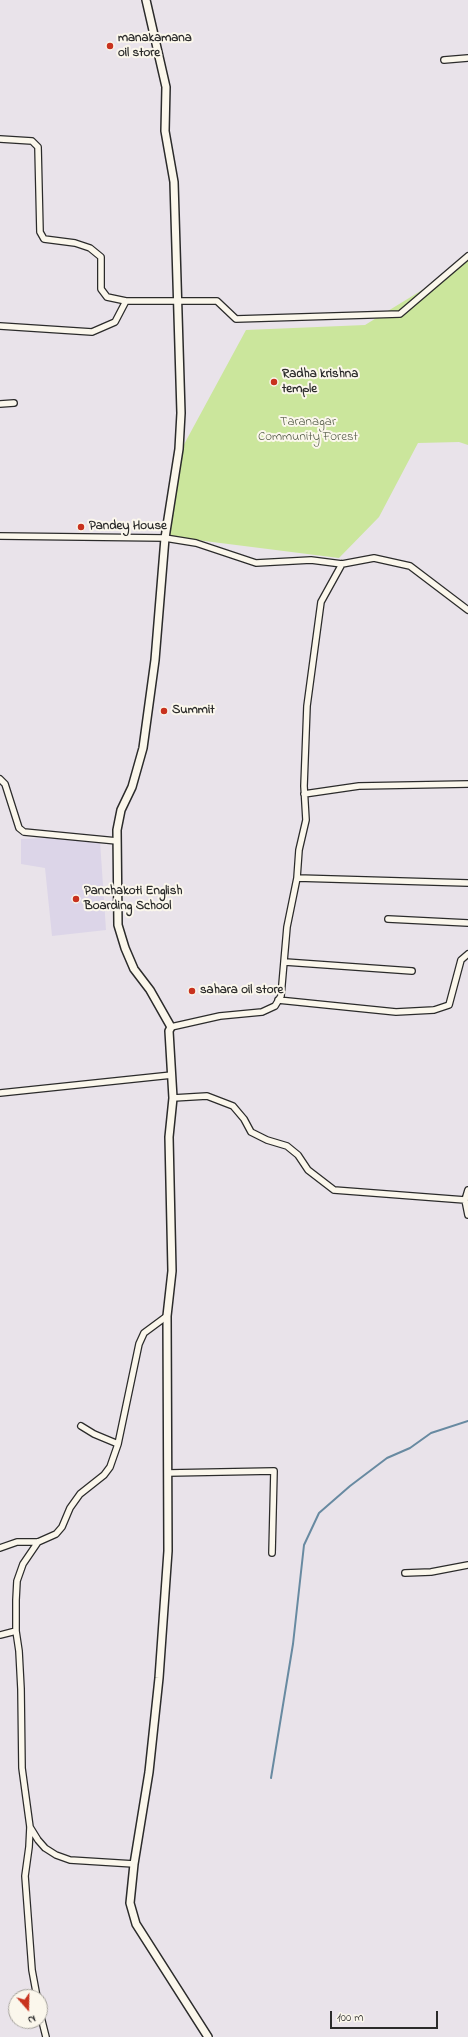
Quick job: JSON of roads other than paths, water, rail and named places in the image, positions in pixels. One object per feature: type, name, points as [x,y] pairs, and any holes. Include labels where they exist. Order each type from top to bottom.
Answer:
[{"type":"street","points":[[146,0],[166,86],[165,131],[174,182],[181,405],[180,442],[165,538],[155,660],[143,748],[132,787],[121,810],[117,841],[118,925],[125,948],[134,969],[150,990],[160,1011],[171,1027]]},
{"type":"street","points":[[444,60],[468,58]]},
{"type":"street","points":[[0,139],[32,141],[38,147],[40,232],[44,239],[74,243],[90,248],[101,257],[101,289],[106,297],[126,302],[217,301],[236,319],[400,314],[468,256]]},
{"type":"street","points":[[0,326],[92,332],[115,322],[126,302]]},
{"type":"street","points":[[0,404],[14,403]]},
{"type":"street","points":[[0,536],[165,538],[196,543],[256,563],[311,560],[342,564],[374,558],[410,566],[468,610]]},
{"type":"street","points":[[208,2037],[136,1924],[130,1903],[134,1864],[149,1772],[162,1645],[168,1551],[167,1316],[172,1272],[169,1137],[173,1098],[168,1031],[171,1027],[220,1016],[262,1012],[275,1006],[281,996],[287,927],[297,878],[299,850],[306,820],[304,794],[307,706],[321,602],[342,564]]},
{"type":"street","points":[[0,779],[5,784],[19,828],[24,832],[117,841]]},
{"type":"street","points":[[304,794],[359,786],[468,784]]},
{"type":"street","points":[[297,878],[468,883]]},
{"type":"street","points":[[388,919],[468,923]]},
{"type":"street","points":[[278,1000],[396,1012],[434,1010],[449,1005],[461,960],[468,954]]},
{"type":"street","points":[[285,962],[412,971]]},
{"type":"street","points":[[0,1093],[172,1075]]},
{"type":"street","points":[[173,1098],[207,1096],[233,1106],[244,1119],[251,1132],[267,1140],[287,1146],[298,1155],[308,1170],[334,1190],[465,1200]]},
{"type":"street","points":[[468,1190],[465,1200],[468,1215]]},
{"type":"street","points":[[0,1548],[17,1542],[38,1542],[56,1534],[62,1527],[70,1508],[80,1494],[104,1475],[110,1467],[118,1444],[139,1344],[144,1332],[167,1316]]},
{"type":"street","points":[[82,1426],[94,1434],[118,1444]]},
{"type":"street","points":[[168,1472],[274,1471],[272,1553]]},
{"type":"street","points":[[36,1989],[32,1970],[25,1876],[30,1827],[22,1768],[19,1651],[16,1631],[17,1581],[23,1564],[38,1542]]},
{"type":"street","points":[[405,1573],[431,1572],[468,1565]]},
{"type":"street","points":[[0,1635],[16,1631]]},
{"type":"street","points":[[30,1827],[38,1840],[46,1848],[56,1855],[70,1860],[134,1864]]},
{"type":"waterway","points":[[271,1778],[293,1644],[304,1545],[319,1513],[350,1486],[387,1458],[410,1448],[431,1433],[468,1421]]},
{"type":"place","name":"manakamana oil store","points":[[110,46]]},
{"type":"place","name":"Radha krishna temple","points":[[274,382]]},
{"type":"place","name":"Pandey House","points":[[81,527]]},
{"type":"place","name":"Summit","points":[[164,711]]},
{"type":"place","name":"Panchakoti English Boarding School","points":[[76,899]]},
{"type":"place","name":"sahara oil store","points":[[192,991]]},
{"type":"park label","name":"Taranagar Community Forest","points":[[308,430]]}]
